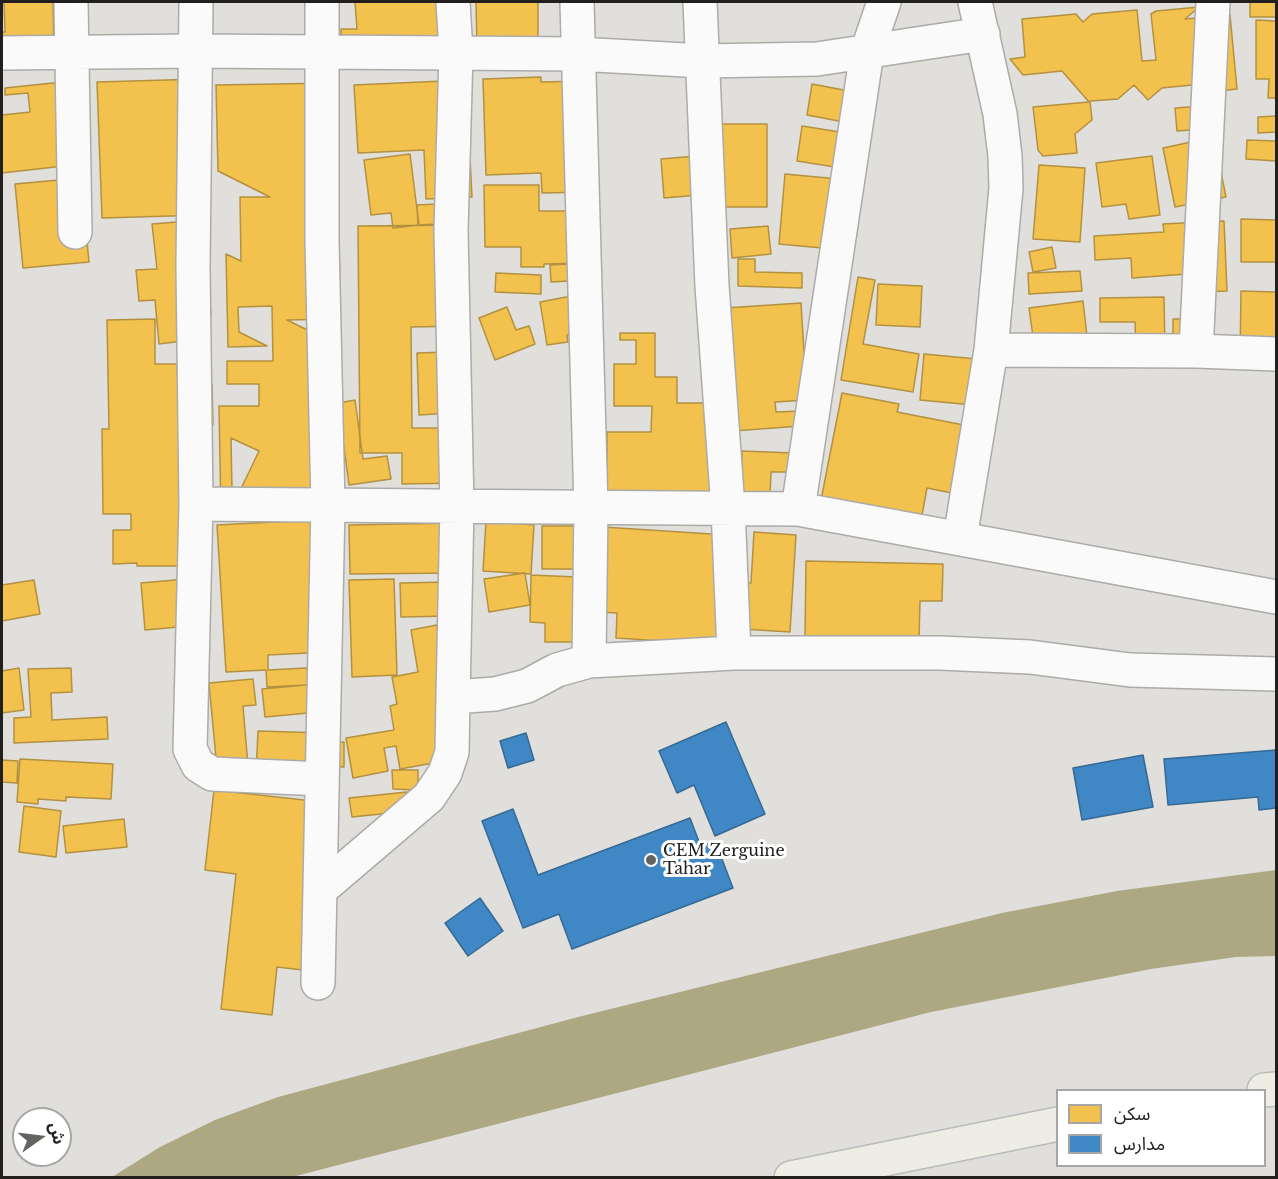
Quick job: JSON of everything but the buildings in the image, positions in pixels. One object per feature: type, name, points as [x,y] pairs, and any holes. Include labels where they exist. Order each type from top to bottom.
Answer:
[{"type":"main road","points":[[791,1178],[1056,1124]]},
{"type":"street","points":[[71,2],[75,232]]},
{"type":"street","points":[[196,2],[193,266],[196,504],[190,749],[198,765],[212,774],[322,779]]},
{"type":"street","points":[[318,983],[328,505],[322,241],[322,2]]},
{"type":"street","points":[[320,890],[429,797],[445,773],[452,752],[456,506],[451,231],[456,53],[453,2]]},
{"type":"street","points":[[577,2],[591,507],[589,662]]},
{"type":"street","points":[[700,2],[712,286],[728,508],[734,653]]},
{"type":"street","points":[[798,509],[867,52],[884,2]]},
{"type":"street","points":[[960,538],[990,351],[1006,188],[1000,114],[975,2]]},
{"type":"street","points":[[1196,351],[1213,2]]},
{"type":"street","points":[[2,52],[578,54],[703,61],[817,59],[983,34]]},
{"type":"street","points":[[990,351],[1196,351],[1276,354]]},
{"type":"street","points":[[196,504],[798,509],[1276,597]]},
{"type":"street","points":[[453,697],[495,694],[527,686],[557,670],[589,662],[734,653],[940,653],[1030,657],[1130,670],[1276,674]]},
{"type":"shaded area","points":[[1276,870],[1276,956],[1236,957],[1151,969],[931,1012],[292,1177],[112,1177],[160,1147],[215,1120],[278,1097],[582,1016],[1002,913],[1117,891]]},
{"type":"place","name":"CEM Zerguine Tahar","points":[[651,860]]}]
